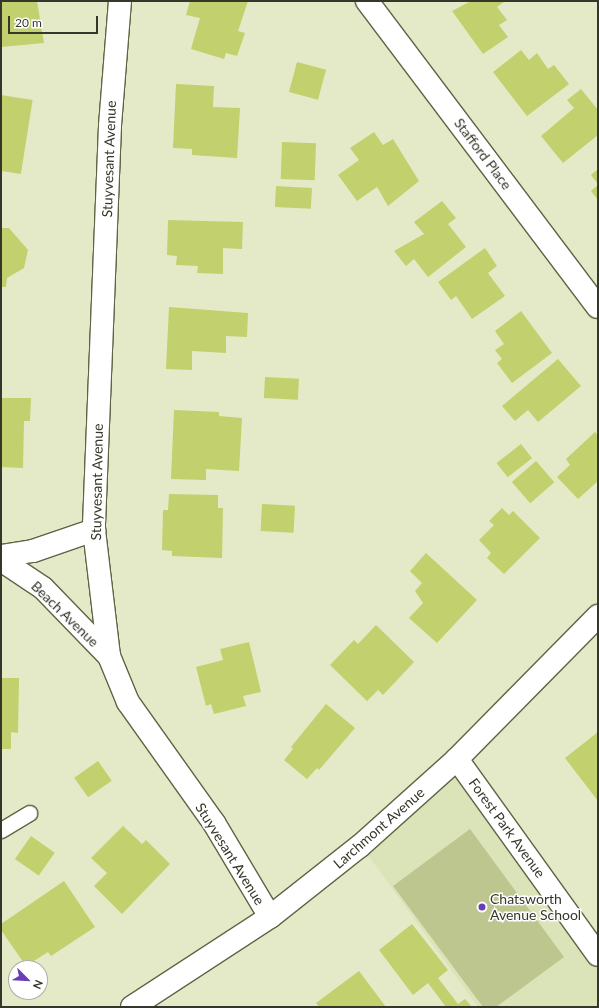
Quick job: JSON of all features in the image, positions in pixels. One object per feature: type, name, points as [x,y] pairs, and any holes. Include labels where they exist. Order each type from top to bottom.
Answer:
[{"type":"street","name":"Stuyvesant Avenue","points":[[120,1],[110,126],[94,530],[109,656],[128,702],[214,823],[270,917]]},
{"type":"street","name":"Stafford Place","points":[[367,1],[598,307]]},
{"type":"street","points":[[1,556],[33,551],[94,530]]},
{"type":"street","name":"Beach Avenue","points":[[1,560],[43,588],[109,656]]},
{"type":"street","name":"Larchmont Avenue","points":[[132,1007],[270,917],[360,846],[457,759],[598,616]]},
{"type":"street","name":"Forest Park Avenue","points":[[457,759],[598,954]]},
{"type":"lane","points":[[1,830],[29,813]]},
{"type":"shaded area","name":"Chatsworth Avenue School","points":[[457,766],[598,963],[598,1007],[478,1007],[365,851]]},
{"type":"shaded area","points":[[470,829],[564,957],[496,1007],[483,1007],[393,886]]},
{"type":"building","points":[[1,1],[37,1],[44,43],[1,47]]},
{"type":"building","points":[[190,1],[248,1],[238,31],[245,33],[237,56],[226,53],[224,59],[191,49],[200,18],[186,15]]},
{"type":"building","points":[[471,1],[504,2],[497,7],[507,20],[499,25],[508,37],[483,54],[452,11]]},
{"type":"building","points":[[521,50],[529,60],[537,53],[548,69],[554,65],[569,84],[527,116],[493,72]]},
{"type":"building","points":[[297,62],[326,70],[318,100],[289,92]]},
{"type":"building","points":[[176,84],[214,86],[213,107],[240,108],[237,158],[192,155],[192,149],[173,148]]},
{"type":"building","points":[[581,89],[598,110],[598,135],[563,163],[541,136],[574,108],[567,100]]},
{"type":"building","points":[[1,95],[33,100],[21,174],[1,171]]},
{"type":"building","points":[[374,132],[383,145],[393,139],[419,181],[388,206],[377,187],[357,201],[338,175],[359,160],[350,148]]},
{"type":"building","points":[[282,142],[316,143],[315,180],[281,179]]},
{"type":"building","points":[[598,169],[598,184],[591,175]]},
{"type":"building","points":[[598,185],[598,200],[591,191]]},
{"type":"building","points":[[276,186],[312,188],[311,209],[275,207]]},
{"type":"building","points":[[442,201],[456,218],[448,224],[466,247],[428,277],[414,259],[406,266],[394,251],[424,234],[414,222]]},
{"type":"building","points":[[168,220],[243,222],[242,249],[223,248],[223,274],[197,273],[198,266],[176,265],[177,256],[167,255]]},
{"type":"building","points":[[1,228],[9,228],[28,250],[24,268],[7,278],[6,287],[1,287]]},
{"type":"building","points":[[485,248],[497,266],[488,273],[505,296],[472,319],[456,296],[451,300],[438,282]]},
{"type":"building","points":[[169,307],[248,313],[247,337],[226,336],[226,353],[192,351],[192,370],[166,369]]},
{"type":"building","points":[[521,311],[552,353],[512,383],[497,363],[502,359],[495,350],[504,344],[495,331]]},
{"type":"building","points":[[558,359],[581,386],[538,422],[528,410],[515,421],[502,406]]},
{"type":"building","points":[[265,377],[299,379],[298,400],[264,398]]},
{"type":"building","points":[[1,398],[31,398],[30,421],[24,421],[23,468],[1,467]]},
{"type":"building","points":[[174,410],[219,412],[219,416],[242,418],[239,471],[206,469],[206,480],[171,479]]},
{"type":"building","points":[[595,432],[598,436],[598,481],[578,499],[557,477],[570,465],[566,459]]},
{"type":"building","points":[[521,444],[532,458],[508,477],[497,463]]},
{"type":"building","points":[[536,461],[554,482],[530,503],[512,482]]},
{"type":"building","points":[[169,494],[218,495],[218,508],[223,508],[222,558],[172,556],[172,551],[162,550],[163,510],[168,510]]},
{"type":"building","points":[[262,504],[295,506],[294,533],[261,531]]},
{"type":"building","points":[[502,508],[509,515],[513,511],[540,538],[504,574],[487,558],[491,553],[479,540],[494,525],[489,521]]},
{"type":"building","points":[[426,553],[477,600],[437,643],[409,618],[423,603],[415,591],[422,583],[410,571]]},
{"type":"building","points":[[376,625],[414,662],[383,695],[378,690],[367,701],[330,665],[354,640],[358,644]]},
{"type":"building","points":[[249,642],[261,692],[243,696],[246,706],[214,714],[211,704],[206,706],[196,667],[223,660],[220,649]]},
{"type":"building","points":[[1,678],[19,678],[18,733],[11,732],[11,749],[1,749]]},
{"type":"building","points":[[326,704],[355,728],[319,770],[317,768],[307,779],[284,760],[293,749],[291,747]]},
{"type":"building","points":[[598,732],[598,801],[565,758]]},
{"type":"building","points":[[98,761],[112,781],[88,797],[74,778]]},
{"type":"building","points":[[123,826],[142,844],[146,840],[170,864],[122,914],[94,886],[107,873],[91,858]]},
{"type":"building","points":[[31,836],[55,853],[39,876],[15,859]]},
{"type":"building","points":[[64,881],[95,927],[51,956],[48,952],[35,960],[22,960],[1,930],[1,924]]},
{"type":"building","points":[[412,924],[448,970],[438,978],[458,1004],[465,999],[472,1007],[446,1007],[428,983],[413,995],[379,950]]},
{"type":"building","points":[[359,971],[386,1007],[319,1007],[316,1003]]},
{"type":"place","name":"Chatsworth Avenue School","points":[[482,907]]}]
